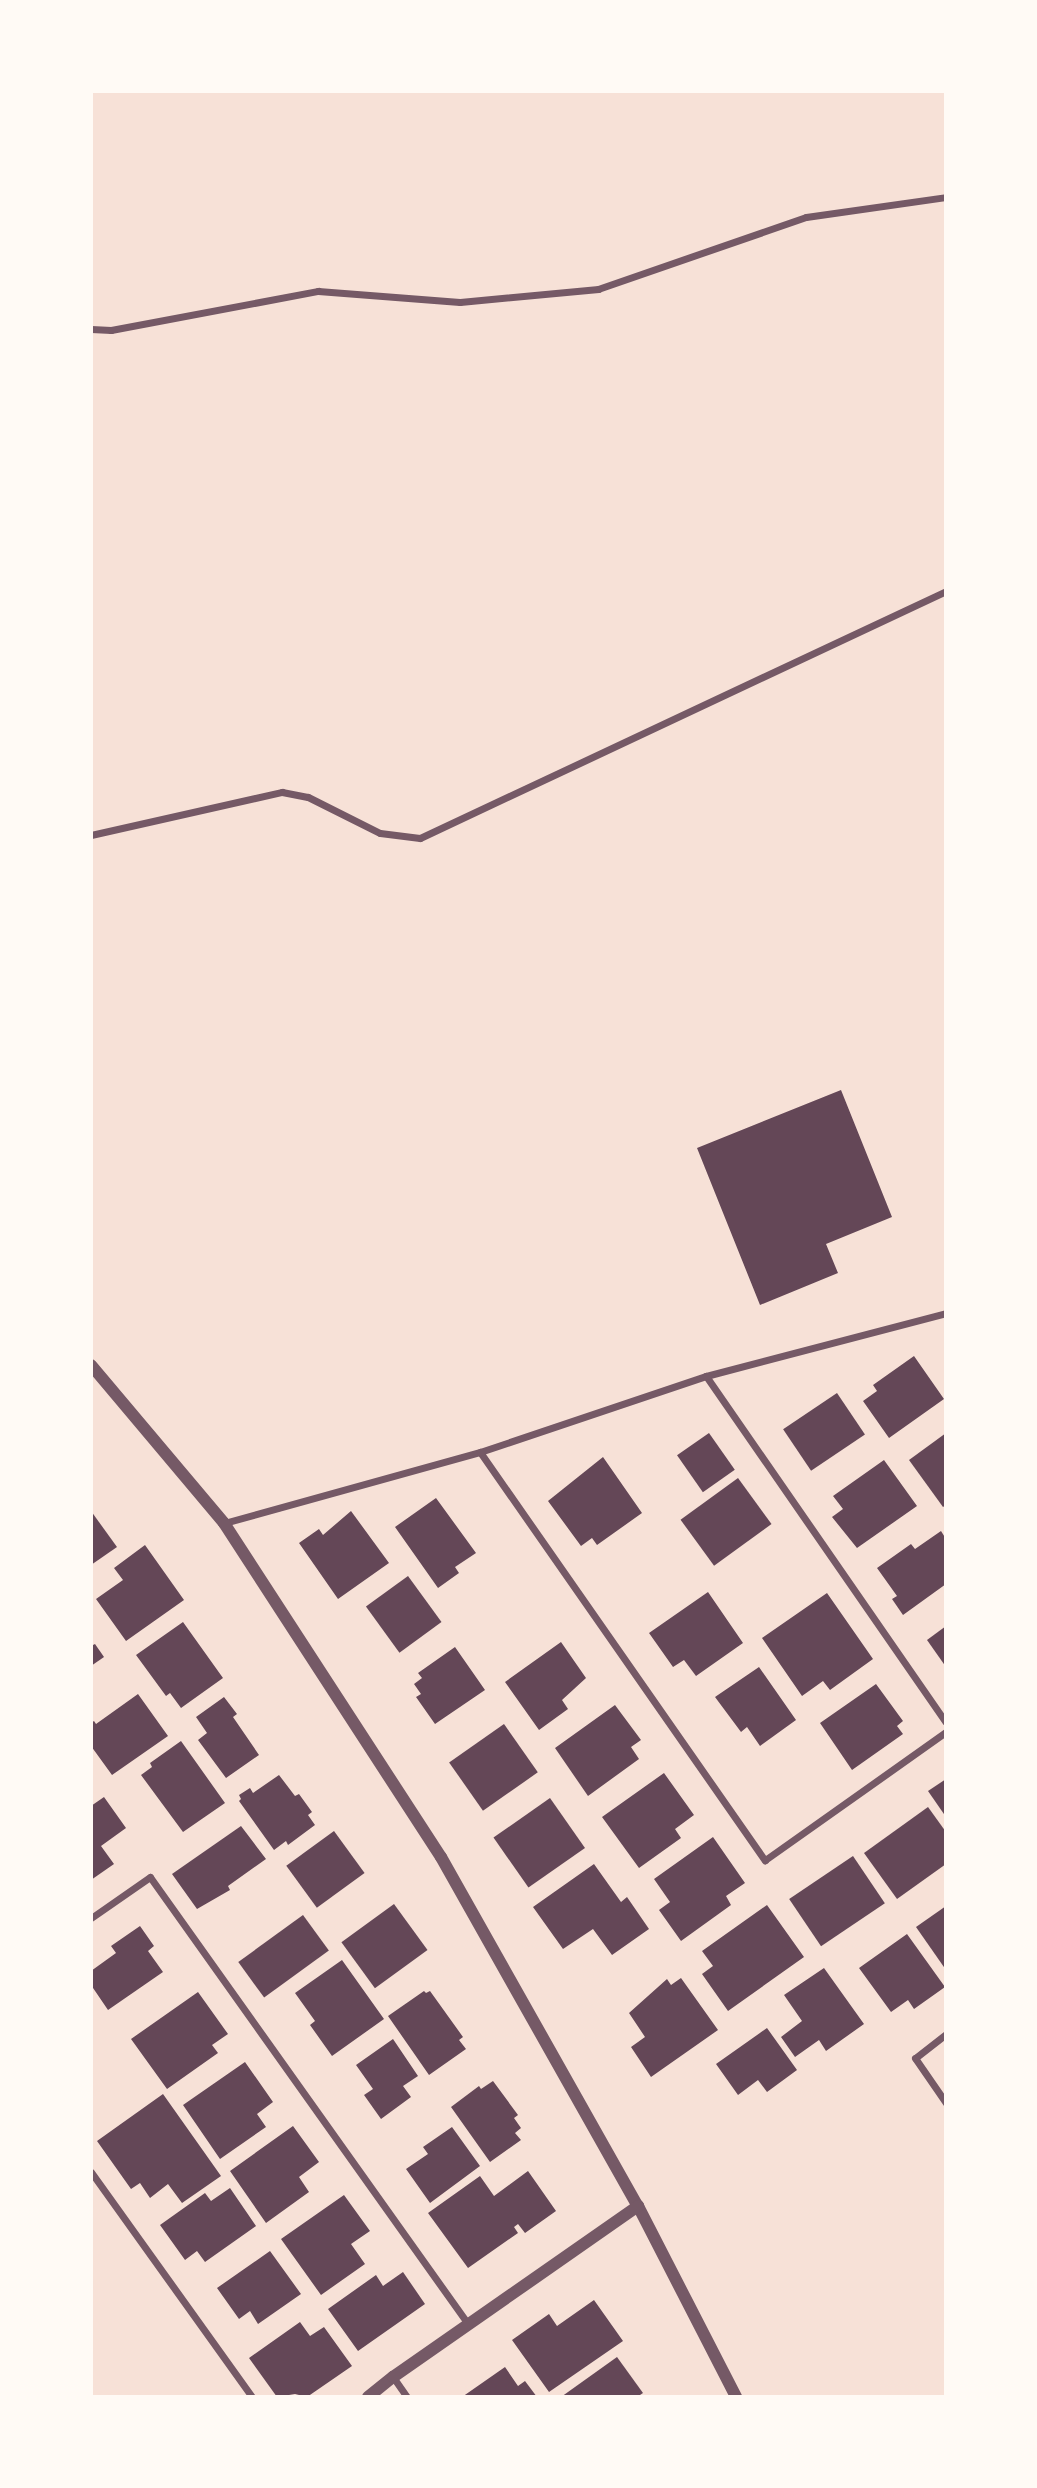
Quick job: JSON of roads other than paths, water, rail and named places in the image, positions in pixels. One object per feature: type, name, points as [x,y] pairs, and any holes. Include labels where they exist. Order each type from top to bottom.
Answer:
[{"type":"street","points":[[91,329],[111,330],[318,291],[460,302],[598,289],[806,218],[946,197]]},
{"type":"street","points":[[91,835],[282,792],[308,797],[380,834],[420,838],[946,591]]},
{"type":"street","points":[[225,1523],[480,1452],[706,1376],[946,1314]]},
{"type":"street","points":[[91,1365],[225,1523],[441,1857],[638,2206],[736,2397]]},
{"type":"street","points":[[706,1376],[946,1722]]},
{"type":"street","points":[[480,1452],[765,1860],[946,1732]]},
{"type":"street","points":[[91,1918],[150,1877],[468,2324]]},
{"type":"street","points":[[946,2034],[915,2057],[946,2103]]},
{"type":"street","points":[[91,2172],[252,2397]]},
{"type":"street","points":[[368,2397],[638,2206]]},
{"type":"street","points":[[393,2377],[407,2397]]}]
